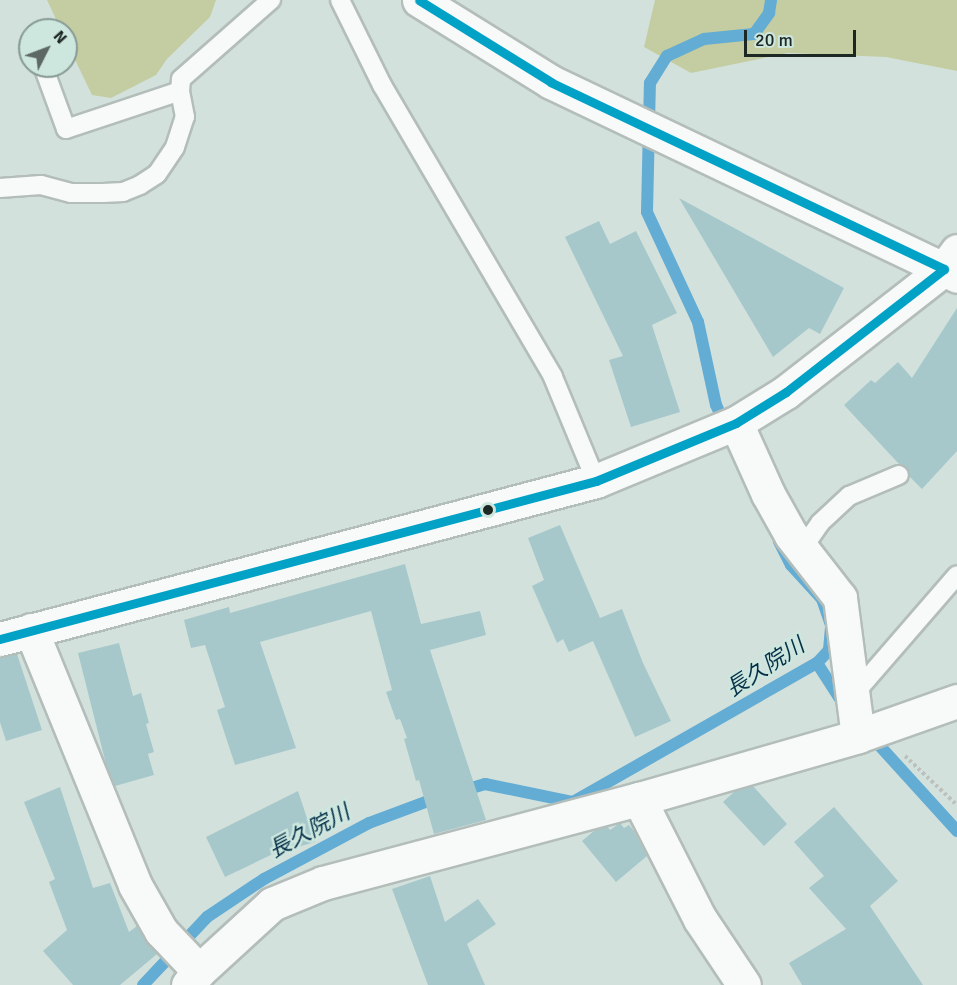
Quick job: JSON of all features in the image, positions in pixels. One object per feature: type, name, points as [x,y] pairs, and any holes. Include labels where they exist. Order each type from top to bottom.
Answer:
[{"type":"street","points":[[0,639],[596,481],[736,423],[804,379],[953,265],[552,82],[419,0]]},
{"type":"street","points":[[736,423],[768,494],[802,549],[840,598],[854,694],[867,732]]},
{"type":"street","points":[[31,630],[135,885],[161,931],[193,973],[272,904],[323,883],[639,799],[867,732],[957,701]]},
{"type":"street","points":[[639,799],[700,919],[744,985]]},
{"type":"lane","points":[[0,188],[41,185],[71,193],[123,192],[157,174],[175,147],[184,117],[180,91],[181,79],[271,0]]},
{"type":"lane","points":[[340,0],[382,85],[553,377],[596,481]]},
{"type":"lane","points":[[47,78],[66,129],[180,91]]},
{"type":"lane","points":[[802,549],[820,523],[849,496],[899,475]]},
{"type":"lane","points":[[854,694],[957,575]]},
{"type":"path","points":[[867,732],[957,805]]},
{"type":"green space","points":[[47,0],[216,0],[210,17],[167,59],[156,75],[111,98],[92,95],[78,66],[78,18],[55,18]]},
{"type":"green space","points":[[655,0],[957,0],[957,71],[886,57],[788,53],[691,73],[644,47]]},
{"type":"building","points":[[679,198],[844,288],[820,334],[809,328],[773,357]]},
{"type":"building","points":[[599,221],[610,244],[636,231],[677,313],[652,325],[680,412],[631,427],[609,360],[623,356],[565,237]]},
{"type":"building","points":[[957,308],[957,451],[922,489],[910,477],[906,466],[899,464],[844,405],[871,380],[875,383],[898,362],[912,378]]},
{"type":"building","points":[[560,525],[600,618],[622,609],[643,663],[671,721],[635,737],[593,641],[569,652],[563,639],[557,643],[532,586],[544,580],[528,538]]},
{"type":"building","points":[[405,564],[421,624],[480,611],[486,635],[430,650],[486,820],[434,834],[419,780],[416,781],[404,739],[407,738],[400,719],[396,720],[386,692],[392,690],[371,611],[260,642],[296,748],[235,765],[217,710],[225,707],[205,645],[191,648],[184,620],[229,607],[230,613]]},
{"type":"building","points":[[119,643],[133,696],[141,693],[149,723],[146,724],[154,752],[148,754],[154,775],[115,786],[106,764],[78,653]]},
{"type":"building","points":[[17,654],[42,730],[6,741],[0,722],[0,657]]},
{"type":"building","points":[[753,786],[787,824],[764,846],[723,802],[735,791]]},
{"type":"building","points":[[60,787],[93,888],[110,883],[129,932],[137,926],[157,954],[120,985],[73,985],[43,951],[67,930],[49,882],[55,879],[24,802]]},
{"type":"building","points":[[298,791],[315,842],[273,854],[225,877],[206,837]]},
{"type":"building","points":[[834,807],[898,881],[870,906],[923,985],[802,985],[789,963],[846,929],[809,888],[824,876],[794,842]]},
{"type":"building","points":[[620,823],[624,828],[629,825],[634,831],[647,856],[616,882],[582,841],[595,830],[608,827],[610,830]]},
{"type":"building","points":[[430,876],[445,922],[478,899],[496,924],[467,944],[485,985],[428,985],[392,889]]},
{"type":"waterway","name":"長久院川","points":[[725,425],[716,405],[698,322],[647,212],[650,83],[667,56],[704,39],[754,34],[769,13],[771,0]]},
{"type":"waterway","name":"長久院川","points":[[462,791],[485,784],[573,802],[817,663],[829,650],[831,625],[822,599],[791,565],[779,541]]},
{"type":"waterway","points":[[817,663],[846,708]]},
{"type":"waterway","points":[[869,734],[957,831]]},
{"type":"waterway","name":"長久院川","points":[[143,985],[207,917],[264,879],[369,823],[439,797]]},
{"type":"transit line","points":[[0,639],[596,481],[736,423],[786,392],[944,269],[551,82],[419,0]]}]
